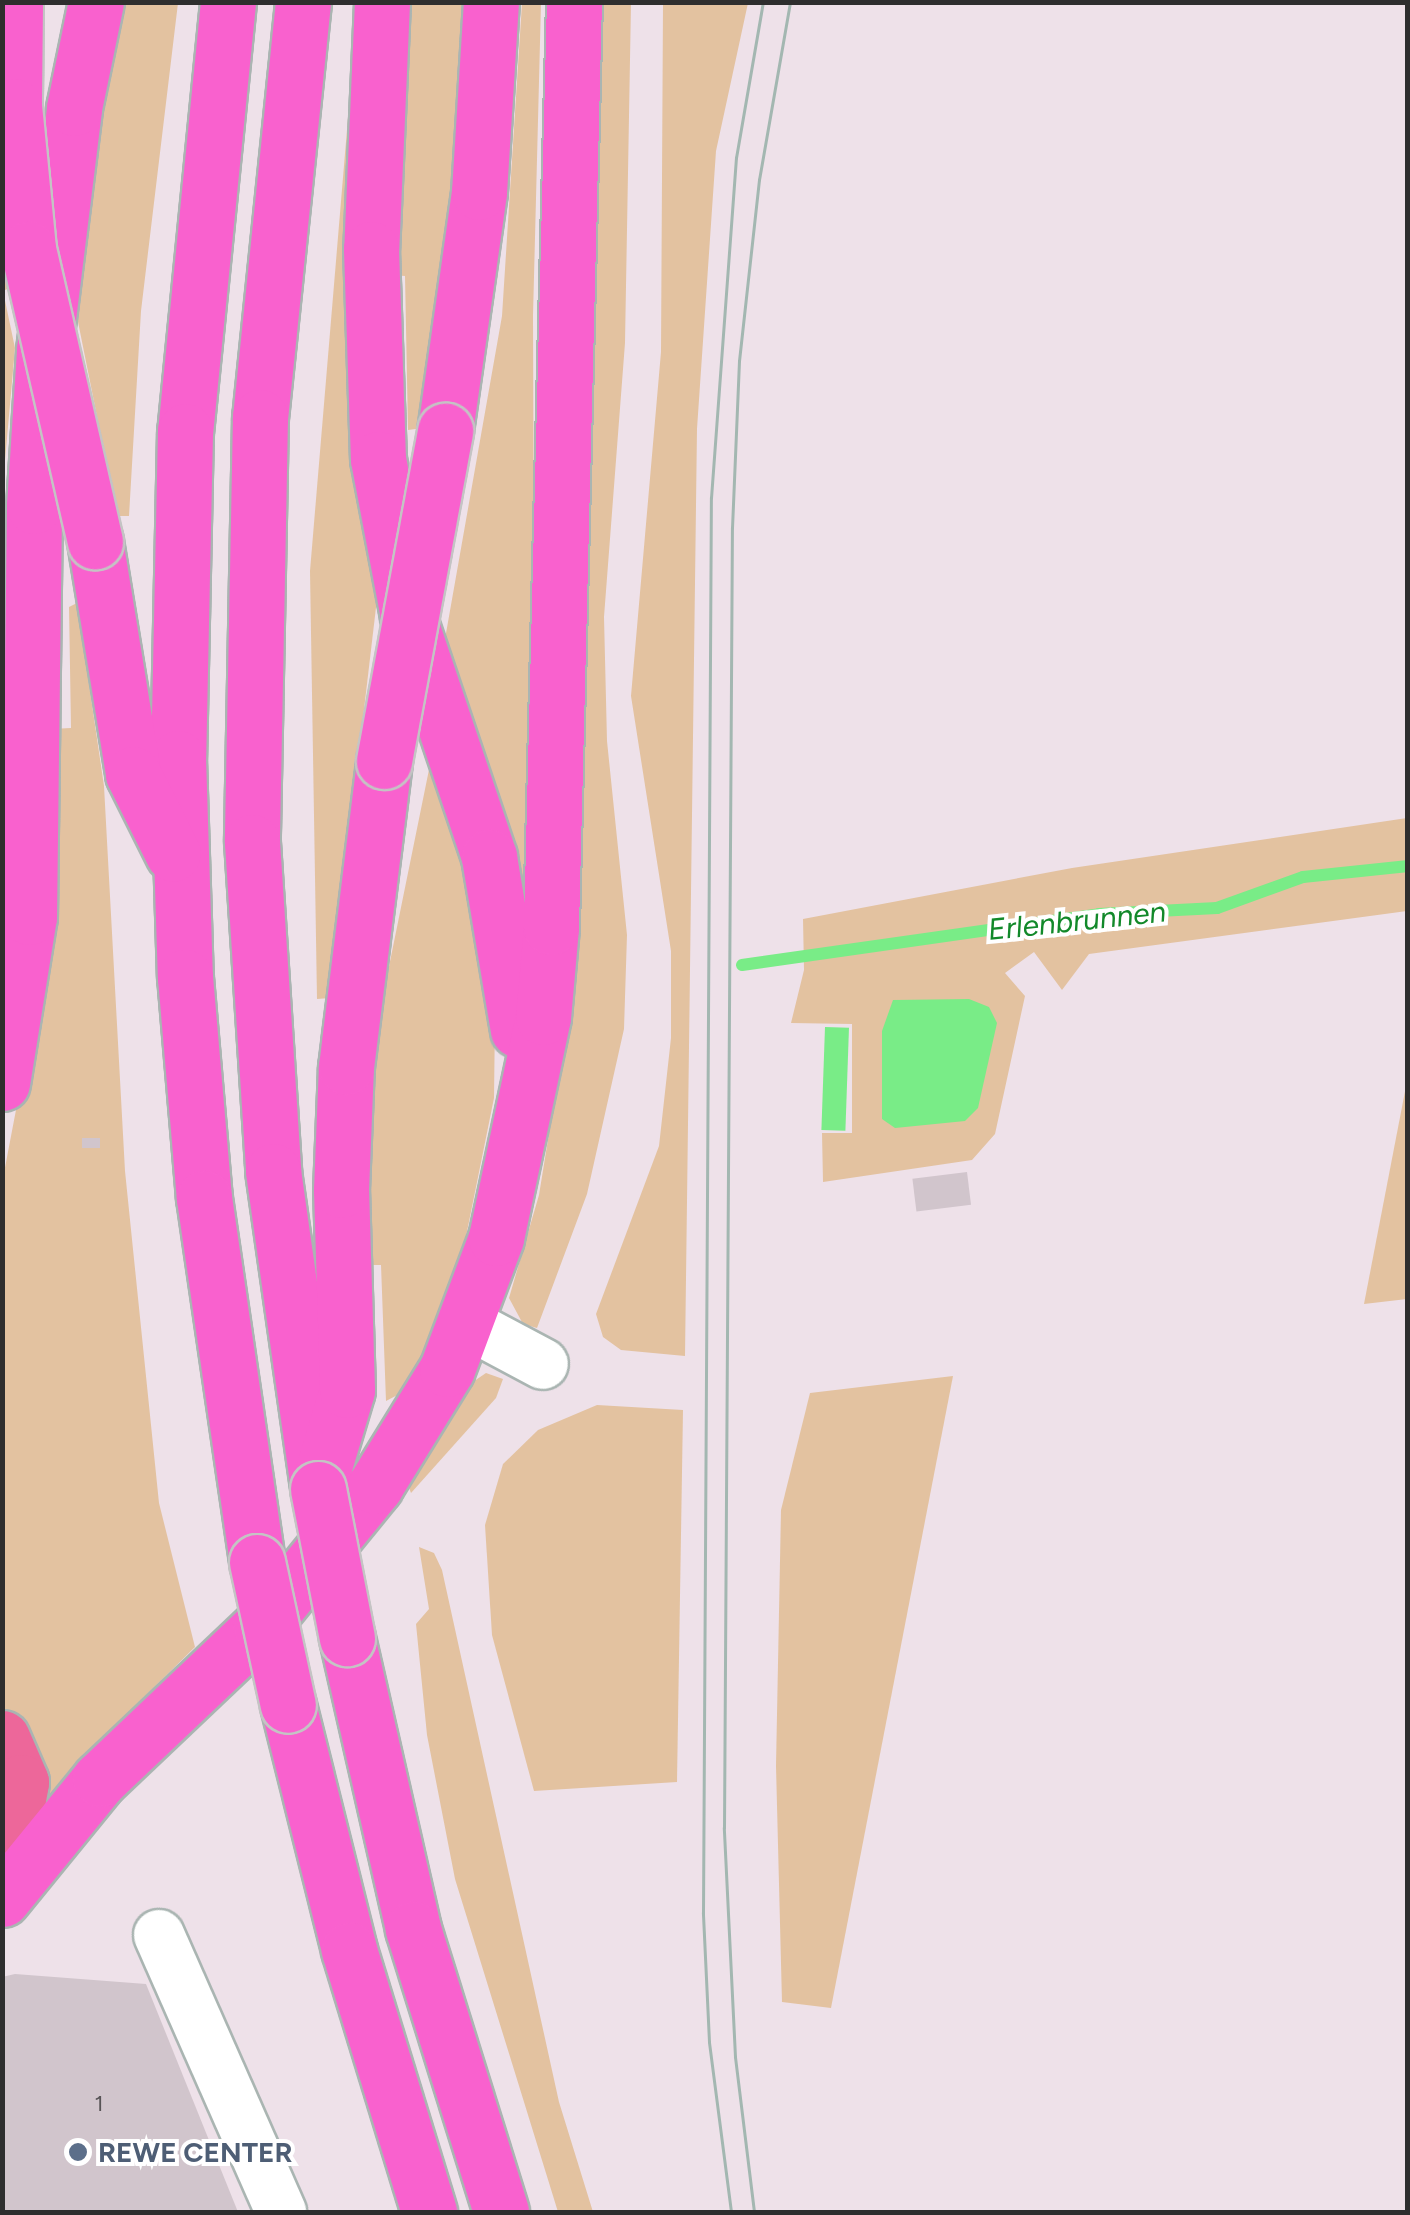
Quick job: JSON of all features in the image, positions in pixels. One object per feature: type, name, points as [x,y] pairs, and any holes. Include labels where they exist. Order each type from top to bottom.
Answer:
[{"type":"highway","points":[[15,2],[14,106],[28,249],[96,541],[133,774],[181,870]]},
{"type":"highway","points":[[2,1083],[29,917],[34,506],[44,350],[71,128],[96,2]]},
{"type":"highway","points":[[228,2],[186,431],[181,870],[204,1198],[258,1562],[288,1705],[349,1950],[429,2212]]},
{"type":"highway","points":[[303,2],[260,417],[252,842],[273,1172],[318,1489],[346,1638],[413,1929],[501,2212]]},
{"type":"highway","points":[[382,2],[371,249],[380,479],[408,616],[500,905],[524,1093]]},
{"type":"highway","points":[[318,1489],[348,1390],[341,1190],[346,1067],[384,761],[445,431],[480,192],[491,2]]},
{"type":"highway","points":[[2,1899],[100,1779],[262,1626],[330,1544],[416,1426],[466,1323],[496,1238],[543,1017],[550,926],[574,2]]},
{"type":"main road","points":[[2,1738],[21,1782],[2,1887]]},
{"type":"lane","points":[[466,1323],[542,1364]]},
{"type":"lane","points":[[159,1935],[281,2212]]},
{"type":"shaded area","points":[[117,3],[178,3],[141,311],[129,516],[117,516],[69,277]]},
{"type":"shaded area","points":[[408,3],[468,3],[462,138],[423,428],[408,430],[405,276],[391,275]]},
{"type":"shaded area","points":[[522,3],[541,3],[533,316],[535,881],[519,881],[496,789],[442,656],[502,316]]},
{"type":"shaded area","points":[[594,3],[631,3],[625,343],[604,617],[607,741],[627,935],[624,1029],[587,1194],[537,1328],[523,1324],[509,1298],[539,1195],[565,1035]]},
{"type":"shaded area","points":[[663,3],[748,3],[716,151],[697,429],[685,1356],[621,1350],[603,1337],[596,1314],[659,1146],[671,1038],[671,951],[631,696],[661,352]]},
{"type":"shaded area","points":[[350,94],[379,582],[330,998],[317,999],[310,571]]},
{"type":"shaded area","points":[[3,227],[12,287],[3,291]]},
{"type":"shaded area","points":[[3,291],[15,348],[3,483]]},
{"type":"shaded area","points":[[77,603],[104,786],[125,1171],[159,1503],[195,1647],[67,1773],[42,1809],[3,1713],[3,1178],[41,979],[51,729],[71,728],[69,607]]},
{"type":"shaded area","points":[[434,745],[473,845],[495,1017],[494,1098],[458,1276],[407,1390],[386,1401],[381,1265],[370,1265],[371,1102],[384,991]]},
{"type":"shaded area","points":[[1407,818],[1407,911],[1089,954],[1062,990],[1034,952],[1005,973],[1025,996],[995,1134],[972,1160],[823,1182],[822,1133],[852,1133],[852,1024],[791,1023],[804,970],[803,919],[1072,868]]},
{"type":"shaded area","points":[[969,999],[989,1007],[997,1023],[978,1108],[965,1121],[895,1128],[882,1119],[882,1031],[893,1000]]},
{"type":"shaded area","points":[[825,1027],[849,1028],[845,1131],[821,1130]]},
{"type":"shaded area","points":[[1407,1081],[1407,1299],[1364,1304]]},
{"type":"shaded area","points":[[486,1373],[503,1379],[496,1398],[411,1493],[407,1482],[461,1390]]},
{"type":"shaded area","points":[[953,1376],[831,2008],[782,2002],[776,1766],[781,1510],[810,1393]]},
{"type":"shaded area","points":[[597,1405],[683,1410],[677,1782],[534,1791],[492,1635],[485,1525],[503,1464],[538,1430]]},
{"type":"shaded area","points":[[419,1547],[434,1553],[442,1570],[559,2102],[593,2212],[558,2212],[455,1879],[427,1735],[416,1624],[429,1609]]},
{"type":"building","points":[[82,1138],[100,1138],[100,1148],[82,1148]]},
{"type":"building","points":[[967,1172],[971,1205],[916,1211],[912,1179]]},
{"type":"building","points":[[15,1974],[146,1984],[238,2212],[2,2212],[2,1977]]},
{"type":"waterway","name":"Erlenbrunnen","points":[[742,965],[1099,914],[1217,908],[1303,877],[1408,866]]},
{"type":"tram line","points":[[731,2212],[709,2042],[703,1913],[711,498],[736,158],[763,2]]},
{"type":"tram line","points":[[754,2212],[735,2057],[724,1828],[732,528],[739,361],[759,180],[790,2]]},
{"type":"place","name":"REWE CENTER","points":[[78,2152]]}]
